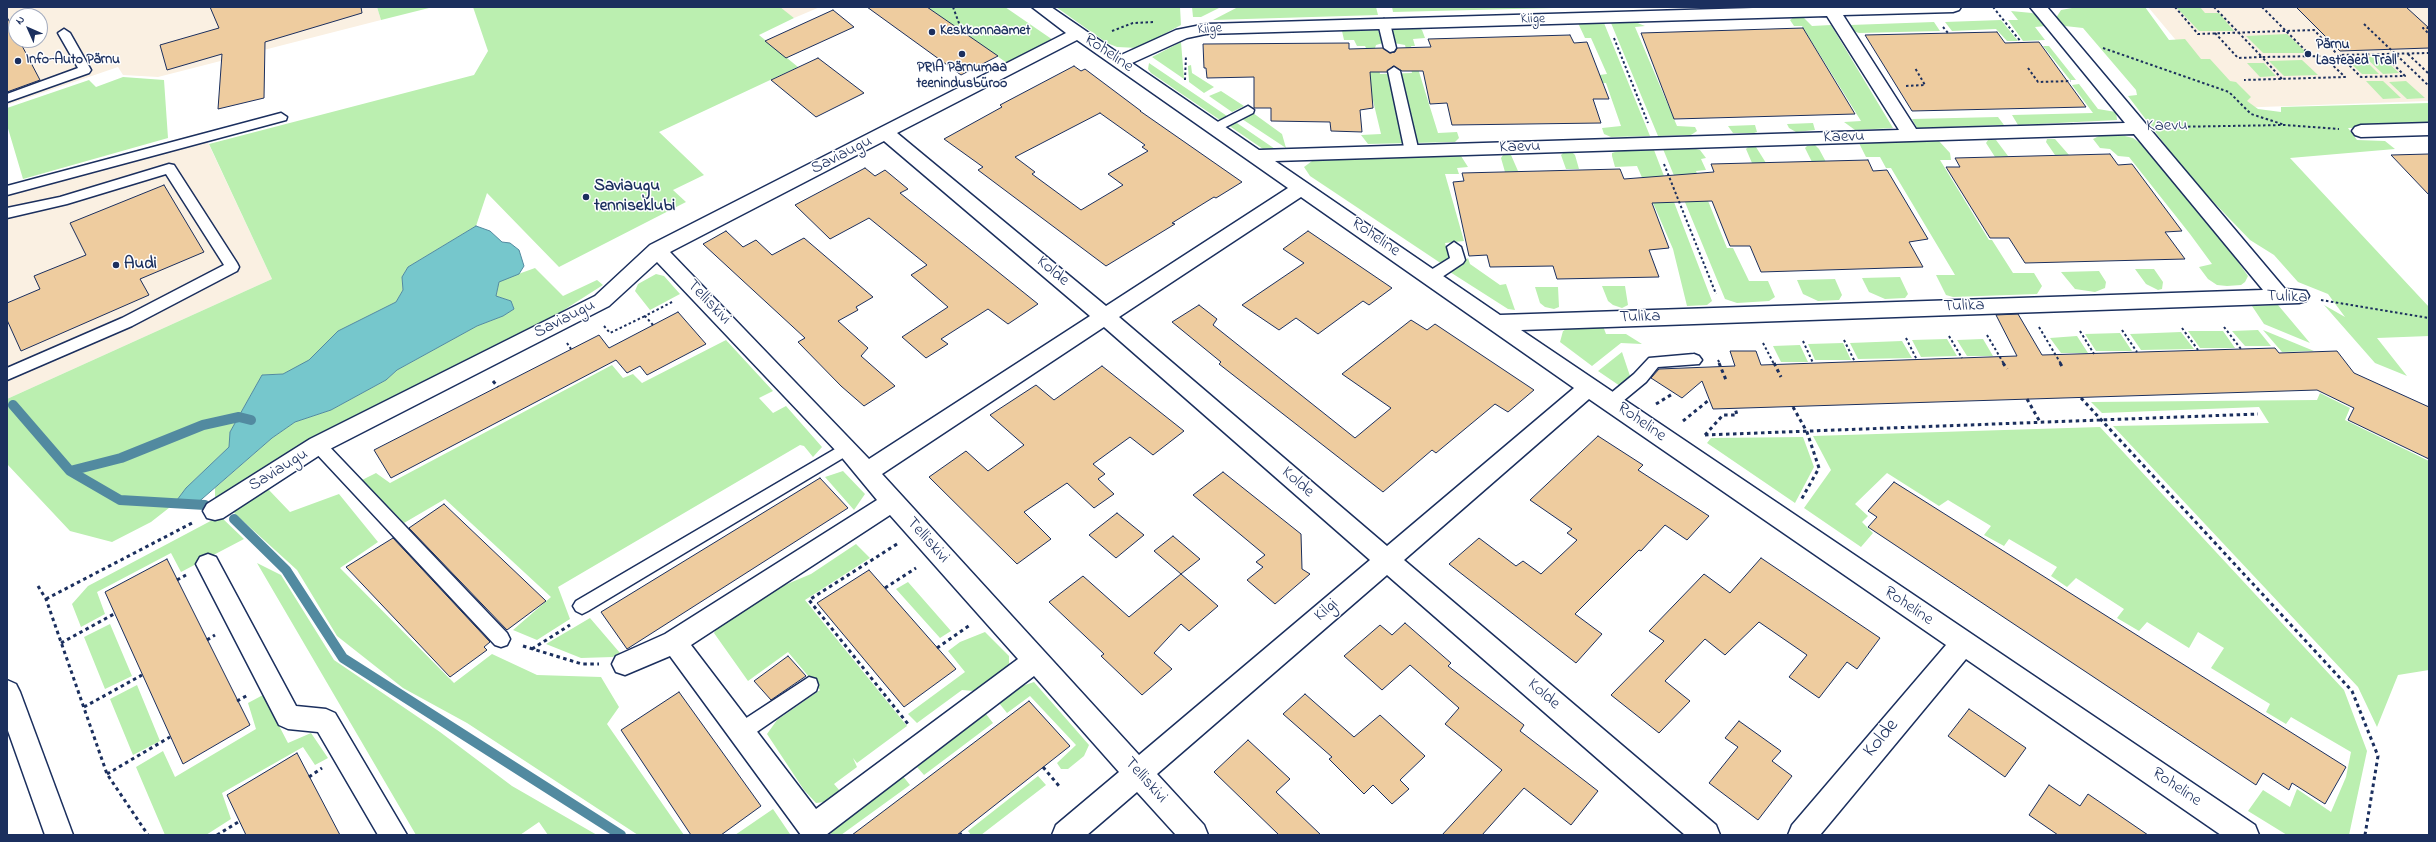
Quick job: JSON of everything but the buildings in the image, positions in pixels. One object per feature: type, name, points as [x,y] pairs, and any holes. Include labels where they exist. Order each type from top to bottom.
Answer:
[{"type":"street","name":"Roheline","points":[[1040,7],[1303,187],[1589,388],[2245,835]]},
{"type":"street","name":"Kiige","points":[[1120,62],[1182,34],[1206,29],[1953,7]]},
{"type":"street","points":[[2038,7],[2279,296]]},
{"type":"street","points":[[1832,10],[1910,135]]},
{"type":"street","name":"Saviaugu","points":[[215,511],[318,446],[602,302],[658,250],[887,134],[1078,34]]},
{"type":"street","name":"Kaevu","points":[[1258,156],[2139,128]]},
{"type":"street","points":[[2361,131],[2429,129]]},
{"type":"street","name":"Kolde","points":[[887,134],[1104,316],[1386,561],[1706,835]]},
{"type":"street","points":[[867,472],[1303,187]]},
{"type":"street","name":"Telliskivi","points":[[658,250],[847,448],[918,531],[1194,835]]},
{"type":"street","name":"Tulika","points":[[1496,323],[2299,296]]},
{"type":"street","name":"Kilgi","points":[[1066,835],[1589,388]]},
{"type":"street","points":[[625,664],[674,642],[892,502]]},
{"type":"street","points":[[208,564],[288,717],[326,721],[393,835]]},
{"type":"street","points":[[674,642],[813,828],[1036,660]]},
{"type":"street","name":"Kolde","points":[[1802,835],[1963,644]]},
{"type":"street","points":[[7,692],[59,835]]},
{"type":"lane","points":[[1384,24],[1390,48]]},
{"type":"lane","points":[[7,98],[85,70],[64,33]]},
{"type":"lane","points":[[1394,71],[1412,152]]},
{"type":"lane","points":[[1215,127],[1248,110]]},
{"type":"lane","points":[[7,191],[171,145],[281,117]]},
{"type":"lane","points":[[7,212],[62,201],[169,168],[232,266],[127,322],[7,376]]},
{"type":"lane","points":[[1431,277],[1458,260],[1454,247]]},
{"type":"lane","points":[[1611,402],[1640,378],[1654,362],[1694,360]]},
{"type":"lane","points":[[318,446],[501,640]]},
{"type":"lane","points":[[582,606],[847,448]]},
{"type":"lane","points":[[741,732],[809,685]]},
{"type":"path","points":[[953,7],[960,26],[973,35]]},
{"type":"path","points":[[1993,7],[2021,42]]},
{"type":"path","points":[[2176,7],[2198,34],[2314,30],[2361,77],[2405,76],[2382,54]]},
{"type":"path","points":[[2214,7],[2282,79]]},
{"type":"path","points":[[2262,7],[2312,56]]},
{"type":"path","points":[[2364,24],[2429,86]]},
{"type":"path","points":[[2429,28],[2423,28],[2429,34]]},
{"type":"path","points":[[2215,33],[2238,58],[2323,56],[2345,77],[2244,80]]},
{"type":"path","points":[[2060,34],[2229,92],[2251,114],[2286,125]]},
{"type":"path","points":[[2407,53],[2429,74]]},
{"type":"path","points":[[2338,55],[2429,53]]},
{"type":"path","points":[[1880,86],[1925,85],[1915,68]]},
{"type":"path","points":[[2028,68],[2038,82],[2100,81]]},
{"type":"path","name":"Kaevu","points":[[2139,128],[2286,125],[2361,131]]},
{"type":"path","points":[[653,325],[645,316],[696,290]]},
{"type":"path","name":"Tulika","points":[[2299,296],[2429,318]]},
{"type":"path","points":[[2026,305],[2063,368]]},
{"type":"path","points":[[2224,327],[2241,349]]},
{"type":"path","points":[[2182,328],[2198,350]]},
{"type":"path","points":[[2122,330],[2137,352]]},
{"type":"path","points":[[2080,332],[2094,354]]},
{"type":"path","points":[[1987,335],[2007,369]]},
{"type":"path","points":[[1949,336],[1962,358]]},
{"type":"path","points":[[1906,338],[1917,360]]},
{"type":"path","points":[[1844,340],[1855,362]]},
{"type":"path","points":[[1803,342],[1813,363]]},
{"type":"path","points":[[1763,343],[1780,377]]},
{"type":"path","points":[[1718,359],[1726,380]]},
{"type":"path","points":[[1658,402],[1669,398],[1674,393]]},
{"type":"path","points":[[2081,398],[2352,691],[2378,756],[2365,835]]},
{"type":"path","points":[[2027,399],[2040,422]]},
{"type":"path","points":[[1685,419],[1709,400]]},
{"type":"path","points":[[1793,407],[1807,432],[1819,468],[1800,501]]},
{"type":"path","points":[[1735,408],[1737,415],[1723,415],[1705,435],[2258,414]]},
{"type":"path","points":[[46,599],[215,511]]},
{"type":"path","points":[[918,531],[809,600],[924,744]]},
{"type":"path","points":[[885,588],[938,553]]},
{"type":"path","points":[[38,586],[46,599],[107,774],[148,835]]},
{"type":"path","points":[[532,649],[583,617],[582,606]]},
{"type":"path","points":[[937,648],[991,611]]},
{"type":"path","points":[[61,642],[114,614]]},
{"type":"path","points":[[501,640],[582,664],[625,664]]},
{"type":"path","points":[[84,707],[142,675]]},
{"type":"path","points":[[107,774],[170,737]]},
{"type":"path","points":[[1043,767],[1059,786]]},
{"type":"path","points":[[217,835],[240,821]]},
{"type":"shaded area","points":[[7,7],[377,7],[381,20],[158,77],[123,75],[118,67],[7,105]]},
{"type":"shaded area","points":[[778,7],[820,7],[794,18]]},
{"type":"shaded area","name":"Pärnu Lasteaed Trall","points":[[2148,7],[2429,7],[2429,101],[2233,108]]},
{"type":"shaded area","points":[[203,132],[272,279],[7,399],[7,186]]},
{"type":"green space","points":[[377,7],[433,7],[381,20]]},
{"type":"green space","points":[[473,7],[780,7],[794,18],[759,35],[798,67],[659,132],[704,175],[673,190],[686,202],[559,267],[487,193],[476,226],[408,267],[402,277],[403,290],[396,302],[338,331],[310,360],[283,374],[262,375],[230,432],[229,447],[186,488],[174,504],[151,522],[112,542],[70,531],[7,464],[7,399],[272,279],[209,144],[474,75],[488,51]]},
{"type":"green space","points":[[927,7],[1005,7],[1053,40],[1007,63]]},
{"type":"green space","points":[[1056,7],[1180,7],[1181,25],[1138,48],[1117,47],[1107,43]]},
{"type":"green space","points":[[1192,7],[1221,7],[1201,17],[1193,17]]},
{"type":"green space","points":[[1238,7],[1376,7],[1378,15],[1213,20]]},
{"type":"green space","points":[[1392,7],[1594,7],[1393,12]]},
{"type":"green space","points":[[2145,7],[2169,40],[2185,39],[2201,59],[2210,59],[2230,81],[2236,82],[2251,97],[2247,101],[2258,109],[2281,112],[2281,107],[2429,103],[2429,126],[2348,128],[2357,140],[2385,141],[2395,149],[2290,158],[2429,307],[2429,336],[2377,338],[2407,376],[2375,363],[2324,305],[2345,317],[2328,294],[2298,282],[2274,255],[2250,240],[2202,190],[2169,150],[2128,96],[2137,95],[2136,90],[2083,28],[2065,26],[2056,18],[2061,10],[2072,8]]},
{"type":"green space","points":[[2200,7],[2205,13],[2219,13],[2234,31],[2199,31],[2177,8]]},
{"type":"green space","points":[[2011,11],[2032,13],[2038,16],[2046,26],[2035,27],[2045,40],[2023,41],[2008,20],[2018,20]]},
{"type":"green space","points":[[1794,17],[1804,18],[1812,26],[1831,25],[1893,128],[1855,130],[1844,122],[1861,121],[1802,26],[1794,26],[1790,20]]},
{"type":"green space","points":[[2001,20],[2018,41],[2007,41],[1996,29],[1952,31],[1945,22]]},
{"type":"green space","points":[[1635,22],[1645,26],[1635,27],[1677,126],[1695,127],[1697,131],[1691,135],[1658,136],[1611,23]]},
{"type":"green space","points":[[1934,22],[1940,31],[1859,33],[1853,31],[1850,25]]},
{"type":"green space","points":[[1578,23],[1604,23],[1650,136],[1611,137],[1604,134],[1602,128],[1621,126],[1606,83],[1602,83],[1599,75],[1607,74],[1591,38],[1585,38]]},
{"type":"green space","points":[[1417,27],[1422,30],[1425,38],[1413,39],[1415,46],[1411,46],[1438,133],[1457,132],[1459,138],[1455,142],[1368,144],[1361,135],[1381,134],[1364,63],[1367,50],[1365,46],[1357,46],[1354,40],[1344,40],[1342,31],[1378,30],[1383,43],[1376,45],[1375,48],[1380,74],[1412,73],[1405,45],[1394,43],[1392,31],[1398,28]]},
{"type":"green space","points":[[2287,34],[2307,53],[2263,53],[2246,36]]},
{"type":"green space","points":[[1181,42],[1184,79],[1152,57]]},
{"type":"green space","points":[[2043,46],[2049,46],[2076,80],[2070,80]]},
{"type":"green space","points":[[2362,57],[2379,74],[2362,74],[2345,58]]},
{"type":"green space","points":[[2365,57],[2382,57],[2399,73],[2383,74]]},
{"type":"green space","points":[[2302,60],[2318,75],[2284,76],[2269,61]]},
{"type":"green space","points":[[1149,63],[1227,116],[1220,120],[1151,73],[1148,69]]},
{"type":"green space","points":[[2247,63],[2264,63],[2276,76],[2260,77]]},
{"type":"green space","points":[[1191,65],[1192,73],[1214,87],[1204,93],[1189,82],[1188,66]]},
{"type":"green space","points":[[123,77],[164,80],[168,138],[23,179],[7,125],[7,108],[89,80],[96,87]]},
{"type":"green space","points":[[2366,81],[2383,81],[2401,98],[2383,99]]},
{"type":"green space","points":[[2406,81],[2425,98],[2407,99],[2389,82]]},
{"type":"green space","points":[[2079,84],[2098,109],[2116,112],[2117,120],[2018,125],[2012,115],[2093,113],[2072,85]]},
{"type":"green space","points":[[1221,91],[1244,106],[1232,112],[1209,96]]},
{"type":"green space","points":[[1253,113],[1282,134],[1286,148],[1242,119]]},
{"type":"green space","points":[[1998,117],[2004,125],[1917,128],[1912,119]]},
{"type":"green space","points":[[1234,121],[1278,151],[1263,149],[1228,125]]},
{"type":"green space","points":[[1813,123],[1815,130],[1796,132],[1789,128],[1787,124]]},
{"type":"green space","points":[[1755,125],[1757,132],[1754,133],[1733,133],[1728,126]]},
{"type":"green space","points":[[2099,136],[2125,136],[2133,138],[2143,145],[2236,259],[2248,276],[2245,282],[2241,285],[2227,286],[2217,285],[2208,279],[2199,267],[2212,264],[2190,234],[2129,157],[2118,156],[2110,149],[2100,148],[2093,139]]},
{"type":"green space","points":[[2047,139],[2055,139],[2069,155],[2055,155],[2046,142]]},
{"type":"green space","points":[[1988,140],[1996,140],[2008,156],[1995,157],[1986,143]]},
{"type":"green space","points":[[1939,141],[1950,153],[1951,160],[1940,160],[1989,240],[1992,240],[2013,273],[2034,273],[2042,286],[2037,294],[1953,297],[1946,295],[1936,275],[1955,275],[1891,168],[1886,168],[1880,157],[1866,157],[1859,143]]},
{"type":"green space","points":[[1815,145],[1826,162],[1812,162],[1805,148],[1807,146]]},
{"type":"green space","points":[[1748,147],[1756,147],[1766,163],[1752,163],[1746,149]]},
{"type":"green space","points":[[1692,148],[1700,150],[1706,158],[1701,159],[1706,170],[1696,171],[1727,248],[1733,248],[1749,281],[1768,281],[1775,297],[1769,301],[1737,303],[1725,299],[1663,149]]},
{"type":"green space","points":[[1654,150],[1712,301],[1707,305],[1687,306],[1673,249],[1637,166],[1615,167],[1612,156],[1612,153],[1618,151]]},
{"type":"green space","points":[[1564,152],[1572,152],[1575,155],[1579,169],[1566,169],[1561,155]]},
{"type":"green space","points":[[1503,155],[1511,155],[1518,171],[1505,172],[1501,158]]},
{"type":"green space","points":[[1461,156],[1468,167],[1457,168],[1459,174],[1445,174],[1464,241],[1445,243],[1450,259],[1442,264],[1310,176],[1304,167],[1312,161],[1320,160]]},
{"type":"green space","points":[[1468,258],[1470,264],[1500,285],[1506,284],[1515,310],[1508,309],[1450,272]]},
{"type":"green space","points":[[535,268],[563,296],[597,280],[603,285],[556,315],[336,428],[215,500],[215,488],[272,438],[295,422],[331,410],[386,380],[397,370],[477,326],[503,316],[514,309],[511,301],[496,296],[499,281]]},
{"type":"green space","points":[[2135,269],[2154,269],[2163,282],[2162,289],[2158,290],[2146,284]]},
{"type":"green space","points":[[2099,271],[2106,282],[2105,288],[2095,292],[2075,289],[2061,272]]},
{"type":"green space","points":[[656,274],[664,276],[680,294],[650,310],[635,291],[638,284]]},
{"type":"green space","points":[[1900,277],[1908,294],[1905,298],[1885,299],[1869,292],[1862,278]]},
{"type":"green space","points":[[1835,279],[1842,295],[1839,300],[1818,301],[1803,294],[1797,280]]},
{"type":"green space","points":[[1602,286],[1625,286],[1628,305],[1622,308],[1613,305],[1608,301]]},
{"type":"green space","points":[[1535,287],[1558,287],[1559,307],[1554,309],[1545,307],[1540,303]]},
{"type":"green space","points":[[2278,305],[2310,343],[2264,324],[2252,306]]},
{"type":"green space","points":[[1603,326],[1606,334],[1626,334],[1642,344],[1621,343],[1592,366],[1560,342],[1563,331],[1570,327]]},
{"type":"green space","points":[[2258,330],[2271,346],[2245,346],[2232,331]]},
{"type":"green space","points":[[2263,330],[2314,351],[2282,352]]},
{"type":"green space","points":[[2188,331],[2223,331],[2235,348],[2200,348]]},
{"type":"green space","points":[[2181,332],[2194,349],[2141,350],[2130,334]]},
{"type":"green space","points":[[2120,333],[2132,351],[2096,351],[2085,334]]},
{"type":"green space","points":[[2077,336],[2088,353],[2061,353],[2050,338]]},
{"type":"green space","points":[[1947,339],[1957,356],[1921,357],[1912,340]]},
{"type":"green space","points":[[1983,339],[1993,356],[1967,356],[1957,340]]},
{"type":"green space","points":[[726,340],[773,391],[759,398],[773,413],[786,406],[822,447],[813,457],[804,446],[800,445],[558,587],[570,619],[537,640],[513,630],[551,597],[445,499],[404,523],[362,480],[376,473],[390,483],[612,365],[623,378],[633,374],[642,383]]},
{"type":"green space","points":[[1902,341],[1912,358],[1858,359],[1850,343]]},
{"type":"green space","points":[[1843,343],[1851,360],[1815,360],[1808,344]]},
{"type":"green space","points":[[1800,345],[1808,362],[1781,362],[1773,346]]},
{"type":"green space","points":[[1622,352],[1630,376],[1620,386],[1598,371]]},
{"type":"green space","points":[[2320,393],[2350,408],[2345,420],[2429,461],[2429,670],[2398,675],[2377,727],[2358,687],[2113,426],[2269,423],[2259,407],[2102,413],[2091,402],[2317,400]]},
{"type":"green space","points":[[2100,427],[2344,690],[2367,751],[2349,835],[2287,835],[2248,811],[2263,790],[2290,807],[2297,789],[2331,812],[2346,777],[2351,752],[2291,717],[2286,724],[2266,712],[2270,704],[2211,668],[2224,648],[2198,632],[2189,648],[2147,622],[2139,631],[2117,618],[2124,609],[2076,578],[2067,587],[2051,576],[2057,567],[2009,539],[2004,546],[1984,535],[1991,526],[1948,500],[1939,506],[1887,473],[1855,504],[1868,516],[1862,522],[1873,533],[1861,547],[1804,508],[1831,470],[1813,436]]},
{"type":"green space","points":[[1803,437],[1814,467],[1795,503],[1707,443],[1711,438]]},
{"type":"green space","points":[[843,471],[865,494],[854,510],[825,477]]},
{"type":"green space","points":[[268,489],[290,512],[339,494],[378,542],[340,568],[454,683],[492,654],[537,675],[601,677],[619,707],[607,724],[684,835],[638,835],[467,723],[403,688],[337,636],[297,570],[232,511]]},
{"type":"green space","points":[[220,516],[244,539],[181,572],[171,553],[97,592],[105,614],[81,627],[72,604],[88,586]]},
{"type":"green space","points":[[856,544],[870,558],[805,600],[907,726],[857,763],[853,758],[857,767],[834,784],[845,797],[840,800],[816,803],[804,790],[767,734],[777,720],[820,690],[788,652],[748,681],[714,633],[720,621],[742,603],[811,574]]},
{"type":"green space","points":[[257,563],[281,575],[334,660],[440,732],[512,786],[597,835],[548,835],[539,822],[520,835],[416,835]]},
{"type":"green space","points":[[908,582],[951,631],[940,638],[896,589]]},
{"type":"green space","points":[[590,618],[620,653],[613,657],[581,658],[546,644]]},
{"type":"green space","points":[[110,624],[132,676],[105,689],[84,637]]},
{"type":"green space","points":[[985,632],[1009,656],[1009,674],[986,692],[962,690],[917,723],[908,714],[965,672],[948,651],[960,642]]},
{"type":"green space","points":[[1034,682],[1089,745],[1084,756],[1068,769],[1061,769],[1057,763],[1076,745],[1030,696],[1007,713],[999,703],[1019,687]]},
{"type":"green space","points":[[137,685],[160,741],[133,755],[110,699]]},
{"type":"green space","points":[[263,695],[288,743],[311,733],[328,758],[315,765],[303,747],[222,793],[231,819],[206,835],[165,835],[136,767],[163,751],[175,777],[256,729],[248,703]]},
{"type":"green space","points":[[986,714],[993,723],[924,775],[917,767]]},
{"type":"green space","points":[[902,775],[910,785],[841,835],[832,835],[829,831]]},
{"type":"green space","points":[[1038,776],[1046,785],[981,835],[971,835],[968,831]]},
{"type":"green space","points":[[773,809],[790,834],[735,835]]},
{"type":"water","points":[[476,226],[490,231],[502,242],[510,243],[519,250],[524,266],[519,274],[499,282],[496,296],[511,301],[514,309],[503,316],[477,326],[397,370],[386,380],[331,410],[295,422],[272,438],[195,505],[174,504],[186,488],[229,447],[230,432],[262,375],[283,374],[309,360],[338,331],[396,302],[403,290],[402,277],[408,267]]},
{"type":"waterway","points":[[13,405],[70,471]]},
{"type":"waterway","points":[[70,471],[121,458],[203,425],[239,417],[251,420]]},
{"type":"waterway","points":[[70,471],[120,500],[205,505]]},
{"type":"waterway","points":[[234,519],[286,570],[343,658],[621,835]]},
{"type":"place","name":"Keskkonnaamet","points":[[932,32]]},
{"type":"place","name":"PRIA Pärnumaa teenindusbüroo","points":[[962,54]]},
{"type":"place","name":"Pärnu Lasteaed Trall","points":[[2308,54]]},
{"type":"place","name":"Info-Auto Pärnu","points":[[18,61]]},
{"type":"place","name":"Saviaugu tenniseklubi","points":[[586,197]]},
{"type":"place","name":"Audi","points":[[116,265]]}]
